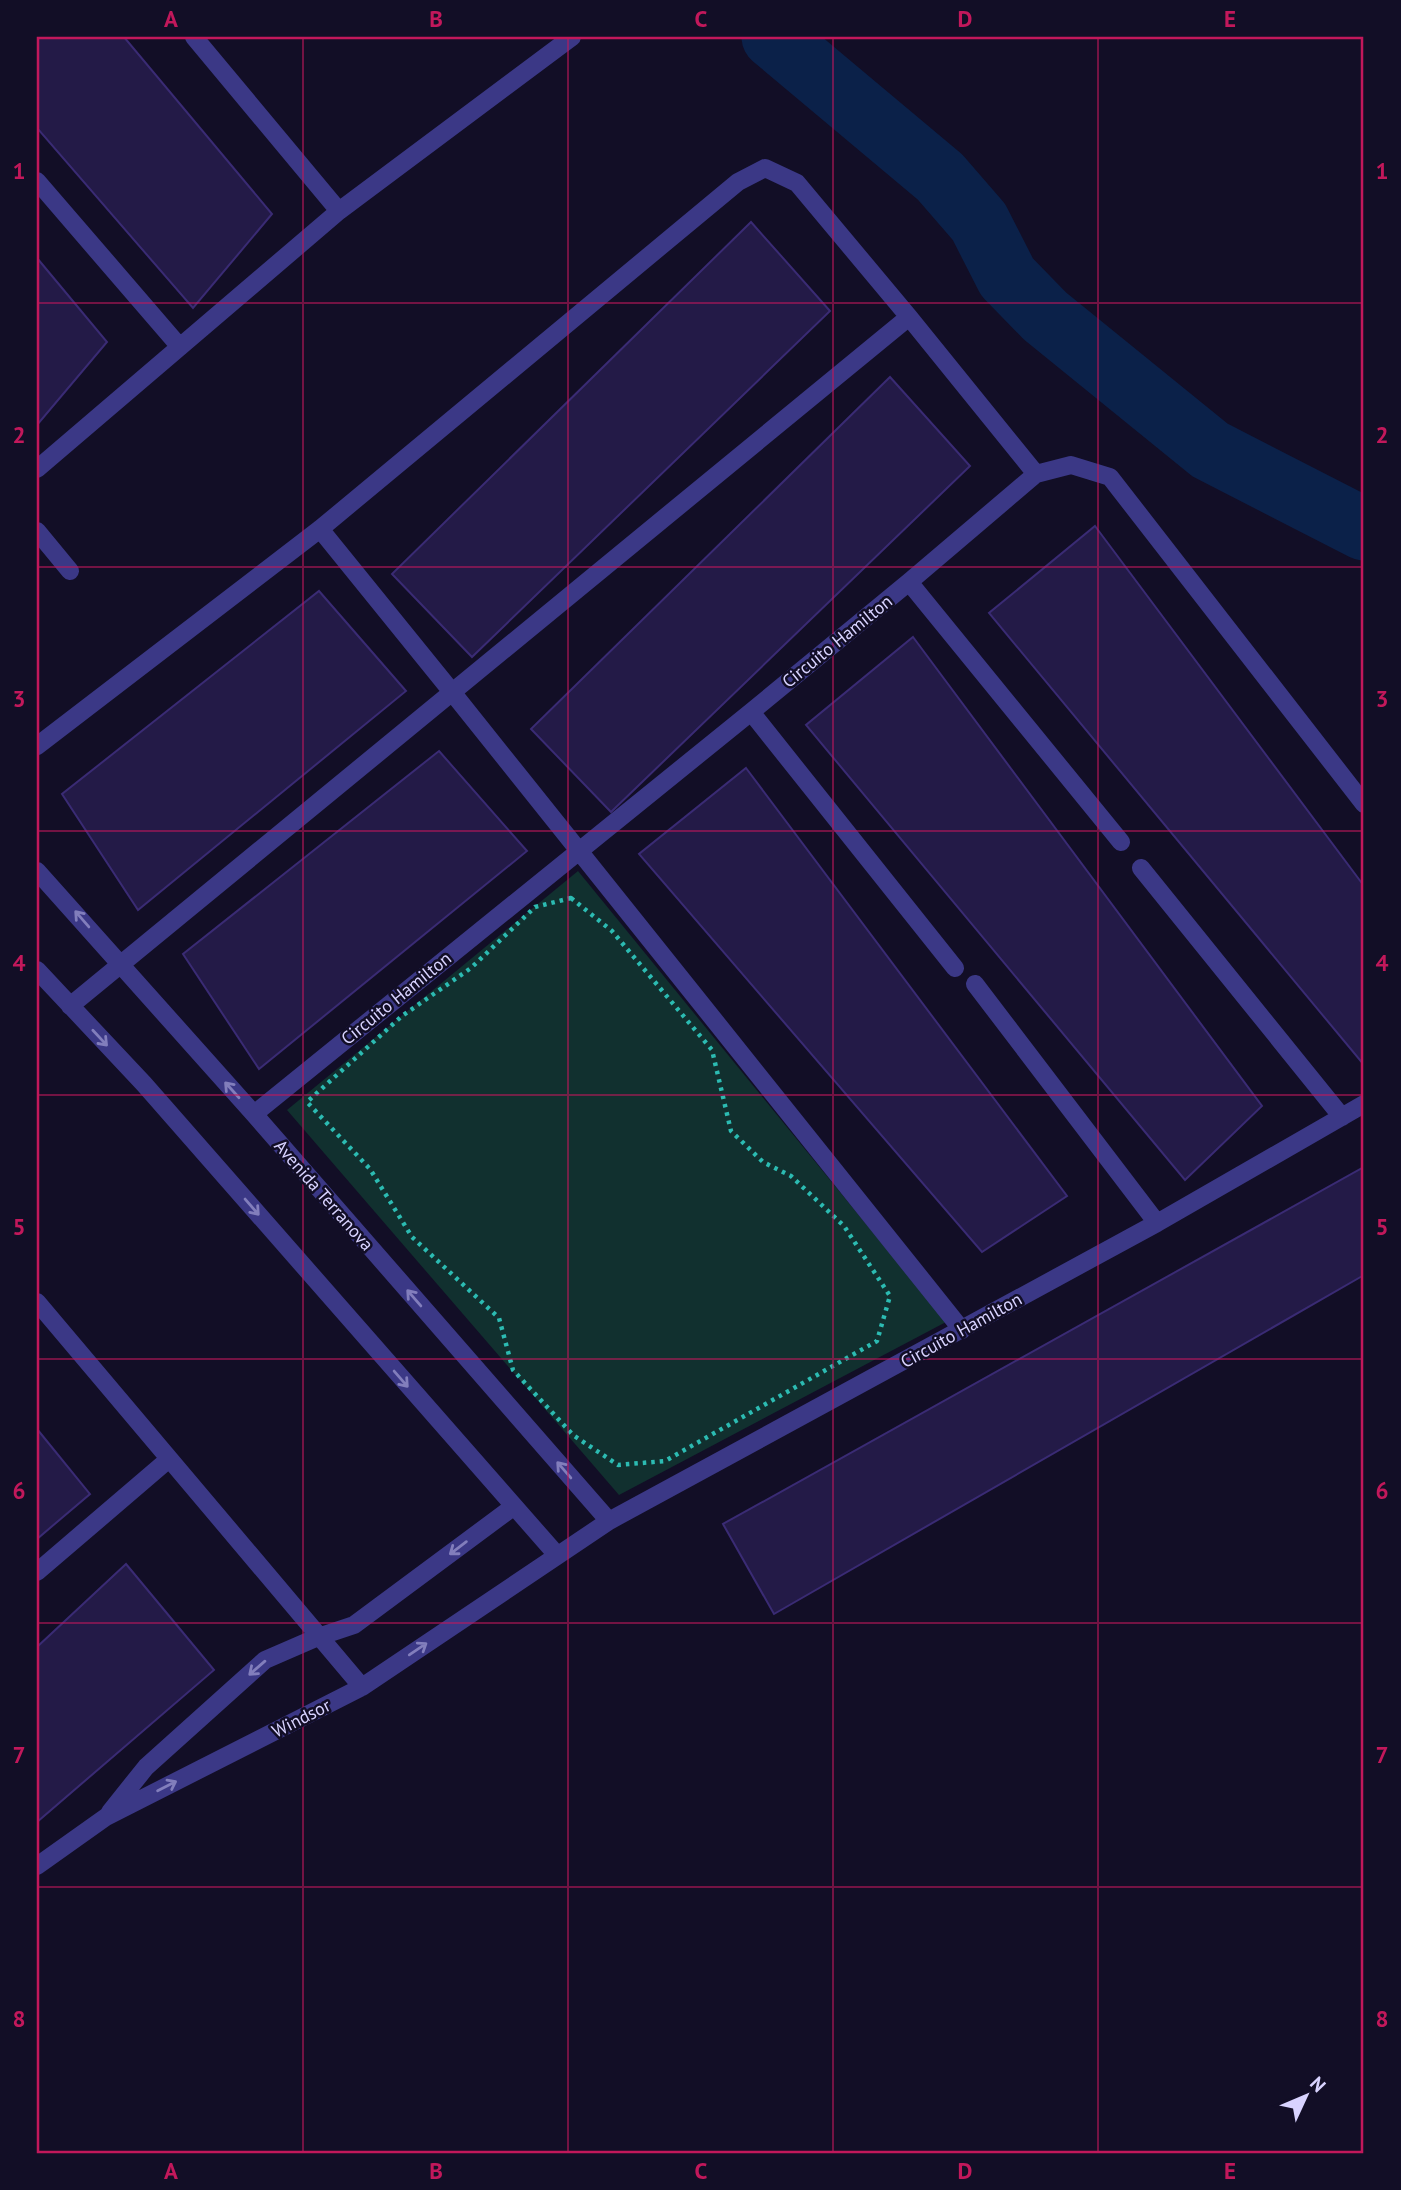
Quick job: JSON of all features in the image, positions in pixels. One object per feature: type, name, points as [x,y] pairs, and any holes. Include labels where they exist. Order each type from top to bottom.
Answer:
[{"type":"street","points":[[194,37],[340,211]]},
{"type":"street","points":[[37,469],[340,211],[572,37]]},
{"type":"street","points":[[37,746],[320,529],[738,181],[765,168],[797,183],[1036,474]]},
{"type":"street","points":[[37,181],[180,347]]},
{"type":"street","points":[[70,1006],[909,317]]},
{"type":"street","name":"Circuito Hamilton","points":[[254,1114],[751,712],[1036,474],[1071,465],[1110,478],[1364,804]]},
{"type":"street","points":[[320,529],[962,1330]]},
{"type":"street","points":[[37,531],[70,571]]},
{"type":"street","points":[[909,582],[1121,842]]},
{"type":"street","points":[[751,712],[955,968]]},
{"type":"street","points":[[1141,868],[1342,1117]]},
{"type":"street","name":"Avenida Terranova","points":[[37,871],[254,1114],[609,1521]]},
{"type":"street","points":[[37,970],[144,1084],[557,1555]]},
{"type":"street","points":[[975,984],[1157,1223]]},
{"type":"street","name":"Circuito Hamilton","points":[[557,1555],[609,1521],[1157,1223],[1364,1104]]},
{"type":"street","points":[[37,1302],[362,1687]]},
{"type":"street","points":[[37,1572],[169,1459]]},
{"type":"street","points":[[106,1817],[146,1767],[265,1660],[354,1625],[513,1507]]},
{"type":"street","name":"Windsor","points":[[37,1866],[106,1817],[362,1687],[557,1555]]},
{"type":"path","points":[[571,898],[611,931],[712,1050],[731,1131],[763,1162],[791,1176],[844,1226],[890,1296],[877,1341],[665,1461],[618,1465],[573,1435],[513,1370],[499,1318],[412,1237],[370,1169],[307,1102],[402,1016],[471,968],[535,907],[571,898]]},
{"type":"green space","points":[[578,871],[946,1322],[619,1495],[287,1110]]},
{"type":"building","points":[[37,37],[124,37],[272,214],[193,308],[37,128]]},
{"type":"building","points":[[751,222],[830,311],[472,657],[392,574]]},
{"type":"building","points":[[37,258],[107,342],[37,425]]},
{"type":"building","points":[[890,377],[970,466],[611,812],[531,729]]},
{"type":"building","points":[[1095,526],[1364,886],[1364,1065],[989,613]]},
{"type":"building","points":[[319,591],[406,691],[138,910],[62,794]]},
{"type":"building","points":[[913,637],[1262,1106],[1185,1180],[806,725]]},
{"type":"building","points":[[439,751],[527,851],[259,1069],[183,954]]},
{"type":"building","points":[[746,768],[1067,1196],[982,1252],[639,854]]},
{"type":"building","points":[[1364,1167],[1364,1275],[774,1614],[723,1524]]},
{"type":"building","points":[[37,1429],[90,1494],[37,1539]]},
{"type":"building","points":[[126,1564],[214,1670],[37,1822],[37,1647]]},
{"type":"waterway","points":[[773,37],[940,177],[979,222],[1007,277],[1045,316],[1210,450],[1364,529]]}]
